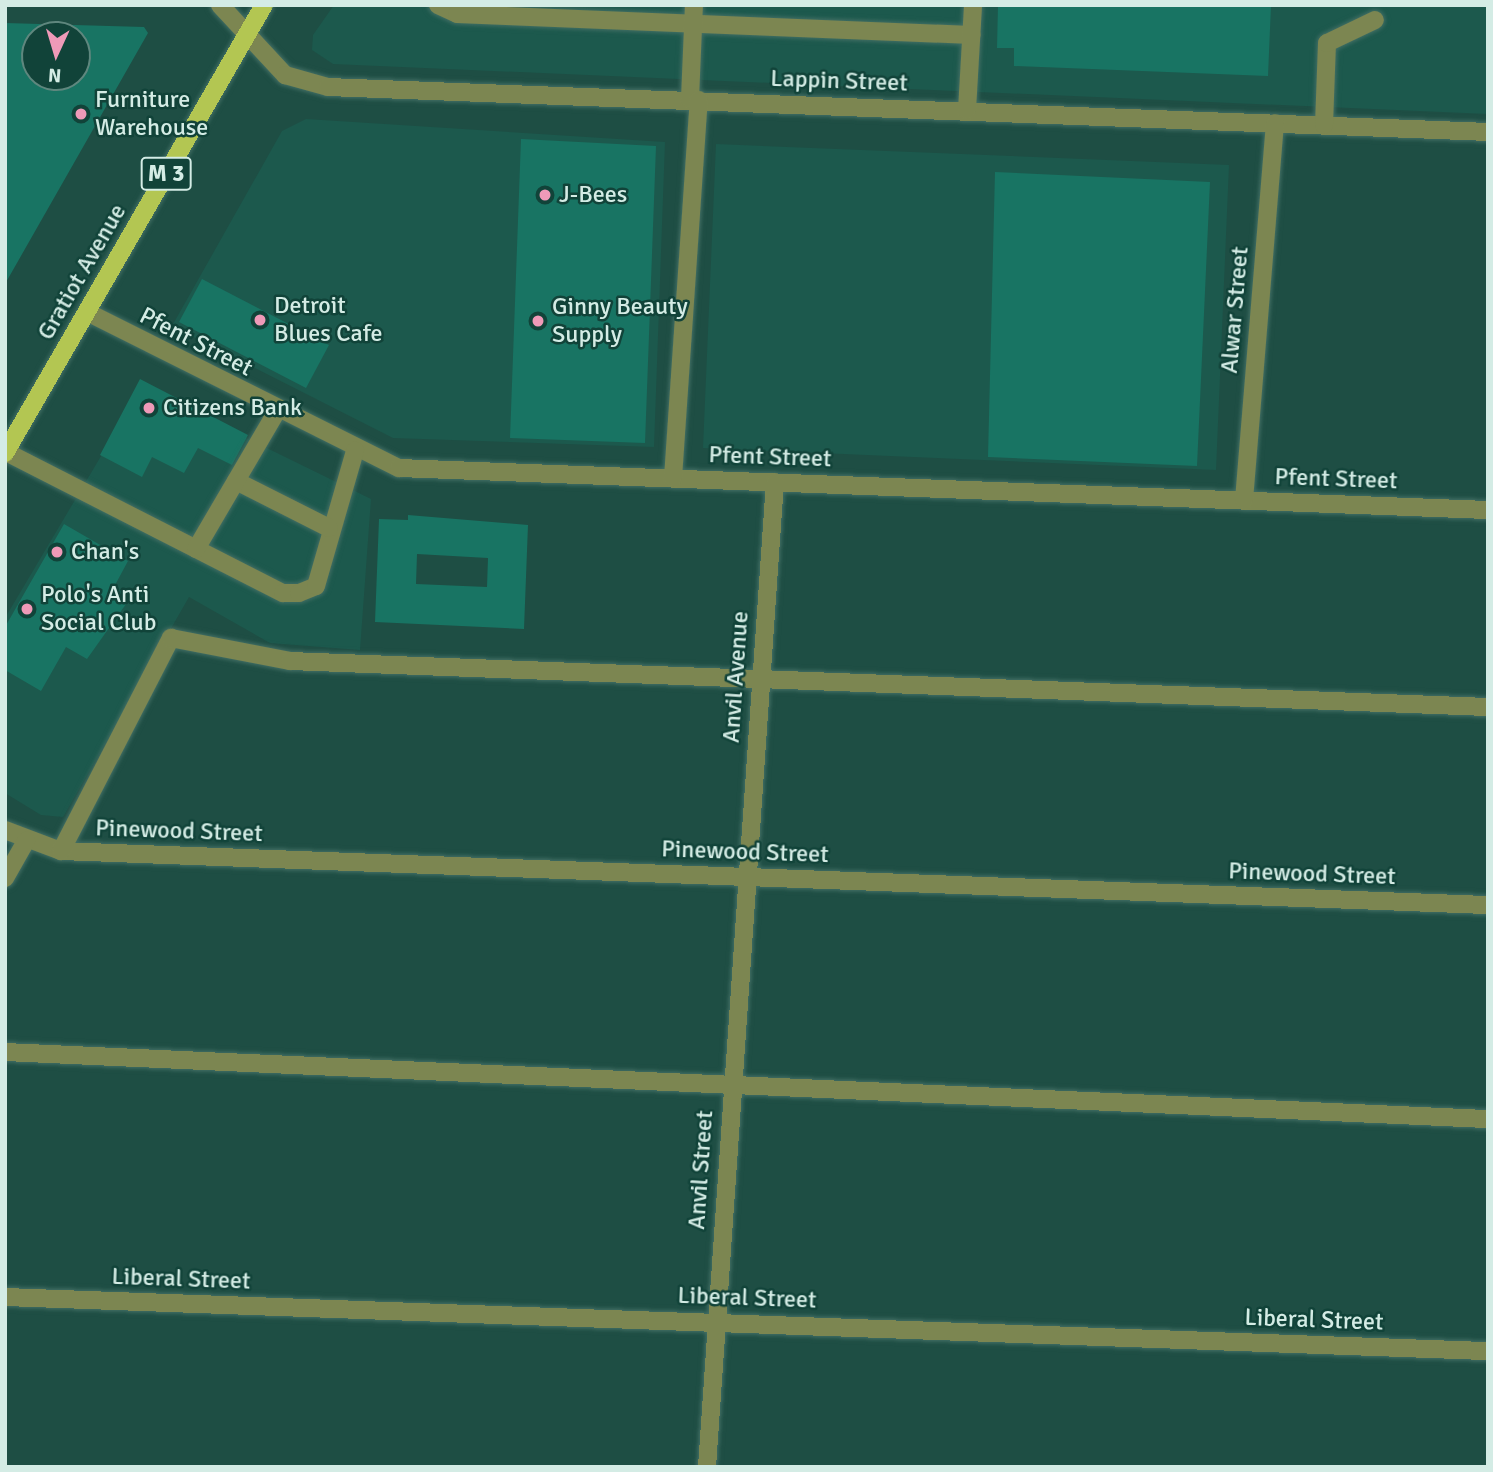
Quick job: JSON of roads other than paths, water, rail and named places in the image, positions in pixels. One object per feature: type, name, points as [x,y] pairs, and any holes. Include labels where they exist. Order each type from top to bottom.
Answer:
[{"type":"main road","name":"Gratiot Avenue","points":[[6,453],[264,5]]},
{"type":"street","name":"Lappin Street","points":[[220,5],[285,75],[328,87],[695,99],[1488,132]]},
{"type":"street","points":[[438,5],[457,14],[693,14],[972,35]]},
{"type":"street","points":[[967,110],[973,5]]},
{"type":"street","points":[[673,478],[695,99],[693,14]]},
{"type":"street","points":[[1324,125],[1327,43],[1375,20]]},
{"type":"street","name":"Alwar Street","points":[[1244,500],[1275,123]]},
{"type":"street","name":"Pfent Street","points":[[87,312],[355,451],[399,468],[1488,510]]},
{"type":"street","points":[[196,549],[277,411]]},
{"type":"street","points":[[6,453],[283,593],[299,593],[316,586],[330,528],[355,451]]},
{"type":"street","points":[[236,481],[330,528]]},
{"type":"street","name":"Anvil Avenue","points":[[746,877],[775,482]]},
{"type":"street","points":[[61,851],[171,638],[281,661],[760,683],[1488,707]]},
{"type":"street","name":"Pinewood Street","points":[[5,830],[26,841],[61,851],[1488,905]]},
{"type":"street","points":[[5,878],[26,841]]},
{"type":"street","name":"Anvil Street","points":[[707,1467],[746,877]]},
{"type":"street","points":[[5,1052],[732,1081],[1488,1119]]},
{"type":"street","name":"Liberal Street","points":[[5,1297],[1488,1351]]},
{"type":"place","name":"Furniture Warehouse","points":[[81,114]]},
{"type":"place","name":"J-Bees","points":[[545,195]]},
{"type":"place","name":"Detroit Blues Cafe","points":[[260,320]]},
{"type":"place","name":"Ginny Beauty Supply","points":[[538,321]]},
{"type":"place","name":"Citizens Bank","points":[[149,408]]},
{"type":"place","name":"Chan's","points":[[57,552]]},
{"type":"place","name":"Polo's Anti Social Club","points":[[27,609]]}]
